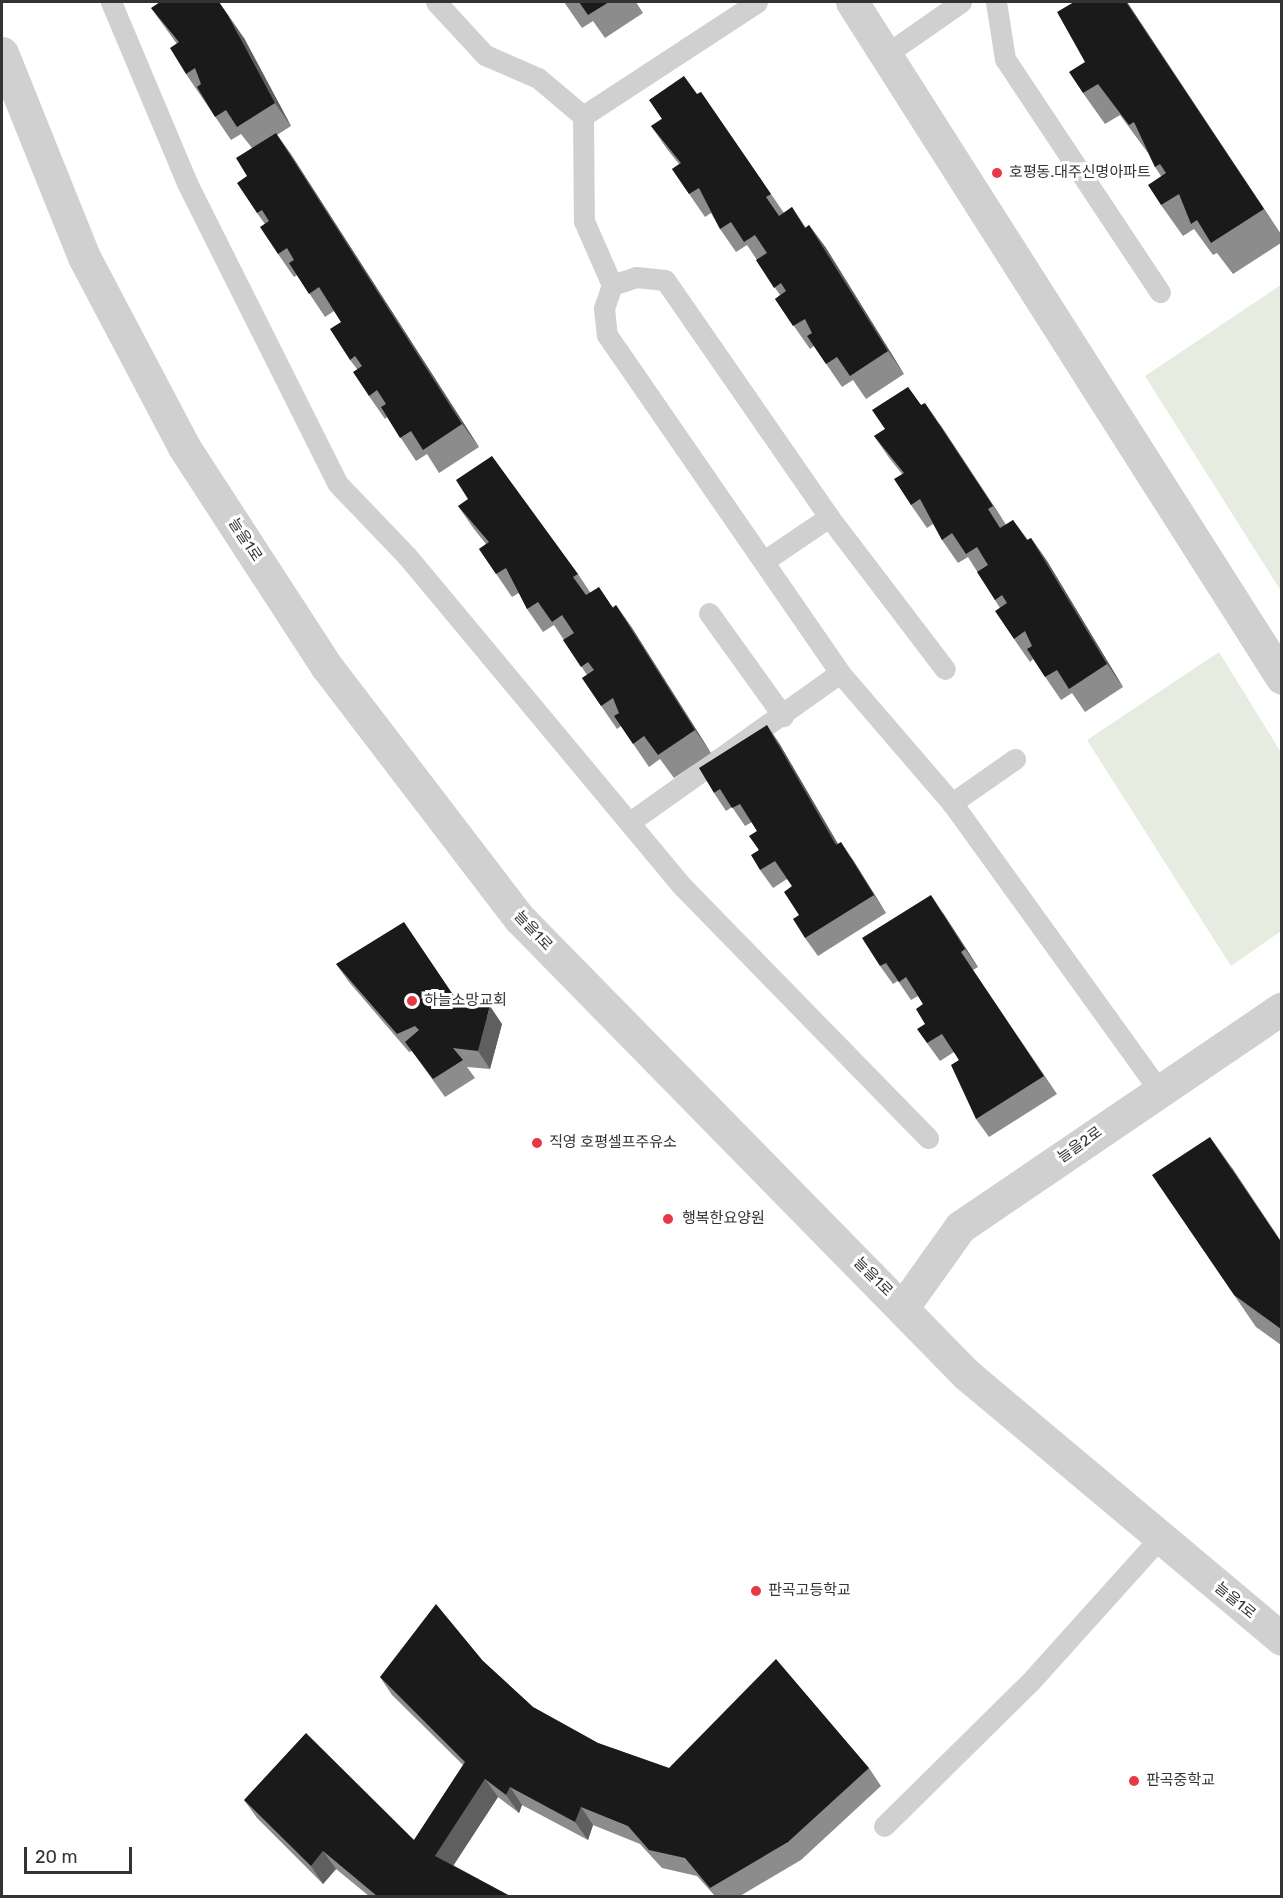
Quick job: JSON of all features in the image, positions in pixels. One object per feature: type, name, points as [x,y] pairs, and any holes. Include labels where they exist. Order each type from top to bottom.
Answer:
[{"type":"street","points":[[852,2],[888,53],[1281,678]]},
{"type":"street","name":"늘을1로","points":[[2,53],[84,257],[179,437],[327,667],[520,919],[903,1307],[966,1374],[1159,1539],[1281,1639]]},
{"type":"street","name":"늘을2로","points":[[903,1307],[960,1227],[1281,1008]]},
{"type":"lane","points":[[111,2],[187,183],[336,483],[407,556],[683,887],[928,1138]]},
{"type":"lane","points":[[436,2],[484,55],[538,78],[583,116],[584,221],[612,285],[604,308],[607,335],[840,673],[952,804],[1159,1090]]},
{"type":"lane","points":[[583,116],[757,2]]},
{"type":"lane","points":[[888,53],[961,2]]},
{"type":"lane","points":[[996,2],[1005,59],[1160,292]]},
{"type":"lane","points":[[612,285],[636,278],[665,280],[829,517],[945,669]]},
{"type":"lane","points":[[764,561],[829,517]]},
{"type":"lane","points":[[709,613],[783,716]]},
{"type":"lane","points":[[630,822],[783,716],[840,673]]},
{"type":"lane","points":[[952,804],[1015,759]]},
{"type":"lane","points":[[884,1826],[1031,1681],[1159,1539]]},
{"type":"shaded area","points":[[1281,285],[1281,591],[1145,376]]},
{"type":"shaded area","points":[[1219,652],[1282,754],[1281,931],[1231,966],[1087,740]]},
{"type":"building","points":[[160,2],[219,2],[275,103],[237,127],[226,110],[215,117],[197,87],[201,84],[195,68],[186,74],[170,48],[179,42],[151,8]]},
{"type":"building","points":[[579,2],[609,2],[588,15]]},
{"type":"building","points":[[1074,2],[1126,2],[1264,209],[1211,243],[1197,220],[1191,224],[1179,194],[1161,205],[1148,185],[1166,173],[1160,164],[1155,167],[1134,122],[1129,125],[1098,84],[1083,93],[1069,72],[1085,62],[1057,12]]},
{"type":"building","points":[[684,76],[697,94],[701,92],[771,194],[766,197],[779,216],[792,207],[805,228],[809,225],[888,351],[850,376],[837,357],[826,364],[807,336],[812,333],[805,319],[793,326],[775,299],[786,291],[781,283],[774,288],[756,260],[767,253],[755,235],[744,242],[731,222],[720,229],[699,188],[689,194],[672,169],[681,163],[651,126],[662,119],[649,100]]},
{"type":"building","points":[[276,133],[462,424],[423,450],[411,431],[400,438],[381,407],[386,404],[377,390],[369,396],[353,372],[362,366],[355,356],[350,360],[330,329],[341,322],[319,287],[309,294],[289,263],[294,260],[287,248],[278,254],[260,227],[269,221],[262,210],[257,213],[237,183],[247,176],[236,158]]},
{"type":"building","points":[[908,387],[921,405],[925,403],[993,506],[988,509],[1000,528],[1013,520],[1027,540],[1031,538],[1107,664],[1069,689],[1057,670],[1045,677],[1027,649],[1032,646],[1025,631],[1014,639],[995,611],[1007,603],[1002,595],[995,600],[977,572],[988,565],[977,547],[966,554],[952,533],[942,540],[920,499],[911,505],[894,479],[904,473],[874,436],[885,429],[872,410]]},
{"type":"building","points":[[492,456],[578,574],[573,577],[586,595],[599,587],[613,608],[616,605],[695,730],[658,755],[644,736],[633,744],[614,716],[619,713],[613,698],[601,706],[582,678],[594,670],[588,662],[581,667],[563,640],[574,633],[562,615],[552,622],[538,602],[527,609],[506,568],[496,574],[479,549],[489,542],[458,506],[468,499],[456,480]]},
{"type":"building","points":[[767,725],[836,845],[841,842],[874,895],[805,938],[793,919],[799,915],[784,892],[792,886],[775,861],[760,870],[751,855],[759,850],[749,836],[757,831],[740,804],[732,808],[720,789],[714,793],[699,768]]},
{"type":"building","points":[[931,895],[965,949],[961,952],[1044,1076],[976,1119],[951,1065],[959,1060],[942,1034],[927,1043],[917,1029],[925,1024],[916,1009],[923,1004],[906,977],[899,982],[886,963],[880,966],[862,938]]},
{"type":"building","name":"하늘소망교회","points":[[404,922],[458,1002],[490,1006],[478,1051],[453,1048],[463,1060],[433,1079],[405,1042],[419,1030],[415,1026],[397,1034],[336,964]]},
{"type":"building","points":[[1210,1137],[1281,1242],[1281,1329],[1234,1295],[1152,1175]]},
{"type":"building","points":[[436,1604],[483,1661],[533,1707],[598,1743],[669,1768],[776,1659],[869,1768],[788,1842],[710,1888],[685,1858],[649,1850],[628,1826],[581,1807],[575,1822],[510,1787],[506,1795],[485,1779],[435,1856],[510,1896],[377,1896],[323,1851],[311,1866],[244,1800],[306,1733],[414,1840],[465,1762],[380,1677]]},
{"type":"place","name":"호평동.대주신명아파트","points":[[997,173]]},
{"type":"place","name":"하늘소망교회","points":[[412,1001]]},
{"type":"place","name":"직영 호평셀프주유소","points":[[537,1143]]},
{"type":"place","name":"행복한요양원","points":[[668,1219]]},
{"type":"place","name":"판곡고등학교","points":[[756,1591]]},
{"type":"place","name":"판곡중학교","points":[[1134,1781]]}]
